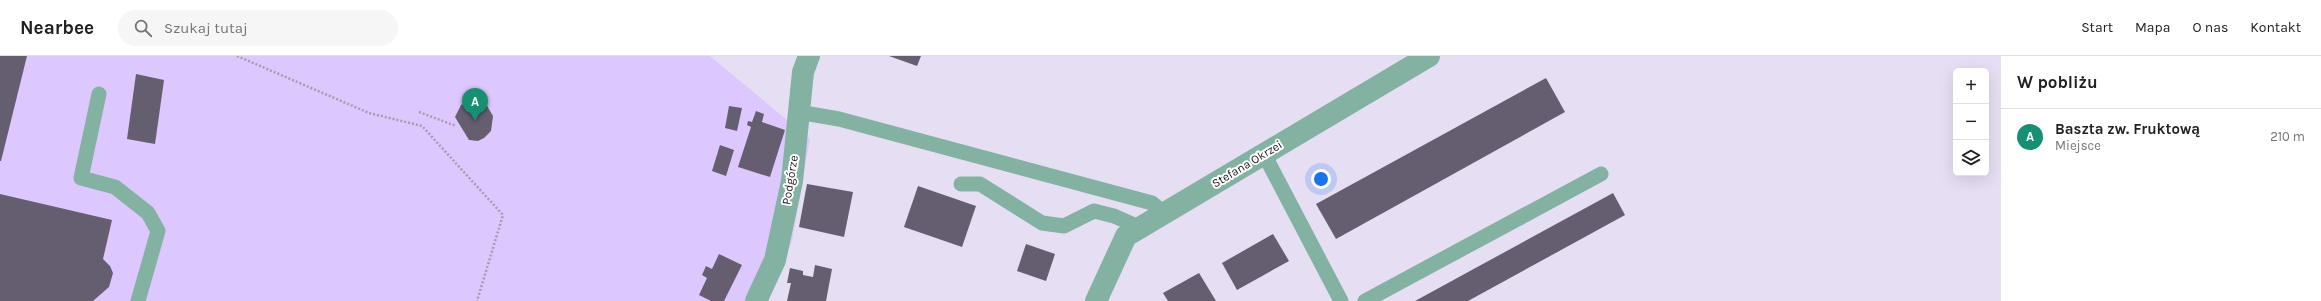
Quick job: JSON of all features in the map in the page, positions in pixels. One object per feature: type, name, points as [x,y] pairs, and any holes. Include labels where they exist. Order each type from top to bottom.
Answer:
[{"type":"street","name":"Podgórze","points":[[756,301],[775,260],[792,180],[803,72],[809,56]]},
{"type":"street","name":"Stefana Okrzei","points":[[1096,301],[1126,236],[1429,56]]},
{"type":"lane","points":[[99,94],[81,178],[115,187],[148,213],[158,231],[138,301]]},
{"type":"lane","points":[[798,112],[839,119],[1152,203],[1164,213]]},
{"type":"lane","points":[[1264,154],[1341,301]]},
{"type":"lane","points":[[1365,301],[1601,174]]},
{"type":"lane","points":[[961,184],[980,184],[1042,223],[1064,226],[1094,211],[1114,216],[1141,228]]},
{"type":"path","points":[[237,56],[369,113],[422,126],[503,215],[477,301]]},
{"type":"path","points":[[419,112],[456,126]]},
{"type":"shaded area","points":[[0,56],[710,56],[810,139],[792,241],[768,301],[0,301]]},
{"type":"building","points":[[0,56],[27,56],[1,161],[0,161]]},
{"type":"building","points":[[889,56],[921,56],[917,66]]},
{"type":"building","points":[[136,74],[164,80],[155,144],[127,139]]},
{"type":"building","points":[[1546,78],[1565,112],[1336,239],[1316,204]]},
{"type":"building","points":[[471,101],[486,104],[493,116],[491,131],[484,138],[478,141],[469,140],[455,117],[461,105]]},
{"type":"building","points":[[729,106],[742,108],[737,131],[725,128]]},
{"type":"building","points":[[756,111],[764,114],[762,122],[785,130],[770,177],[738,167],[751,127],[747,125],[748,121],[752,122]]},
{"type":"building","points":[[720,145],[734,150],[726,176],[712,171]]},
{"type":"building","points":[[807,184],[853,192],[844,237],[799,227]]},
{"type":"building","points":[[918,186],[976,206],[962,247],[904,227]]},
{"type":"building","points":[[1613,193],[1625,215],[1468,301],[1415,301]]},
{"type":"building","points":[[0,194],[112,220],[103,259],[110,266],[113,273],[109,287],[93,301],[0,301]]},
{"type":"building","points":[[1273,234],[1289,261],[1237,290],[1222,263]]},
{"type":"building","points":[[1026,244],[1055,254],[1046,281],[1017,271]]},
{"type":"building","points":[[719,254],[742,265],[724,301],[711,301],[699,295],[707,278],[702,275],[706,266],[712,269]]},
{"type":"building","points":[[815,265],[832,269],[826,301],[787,301],[791,283],[787,283],[790,268],[803,271],[803,275],[813,277]]},
{"type":"building","points":[[1199,273],[1216,301],[1168,301],[1163,293]]},
{"type":"place","name":"Baszta zw. Fruktową","points":[[475,121]]}]
